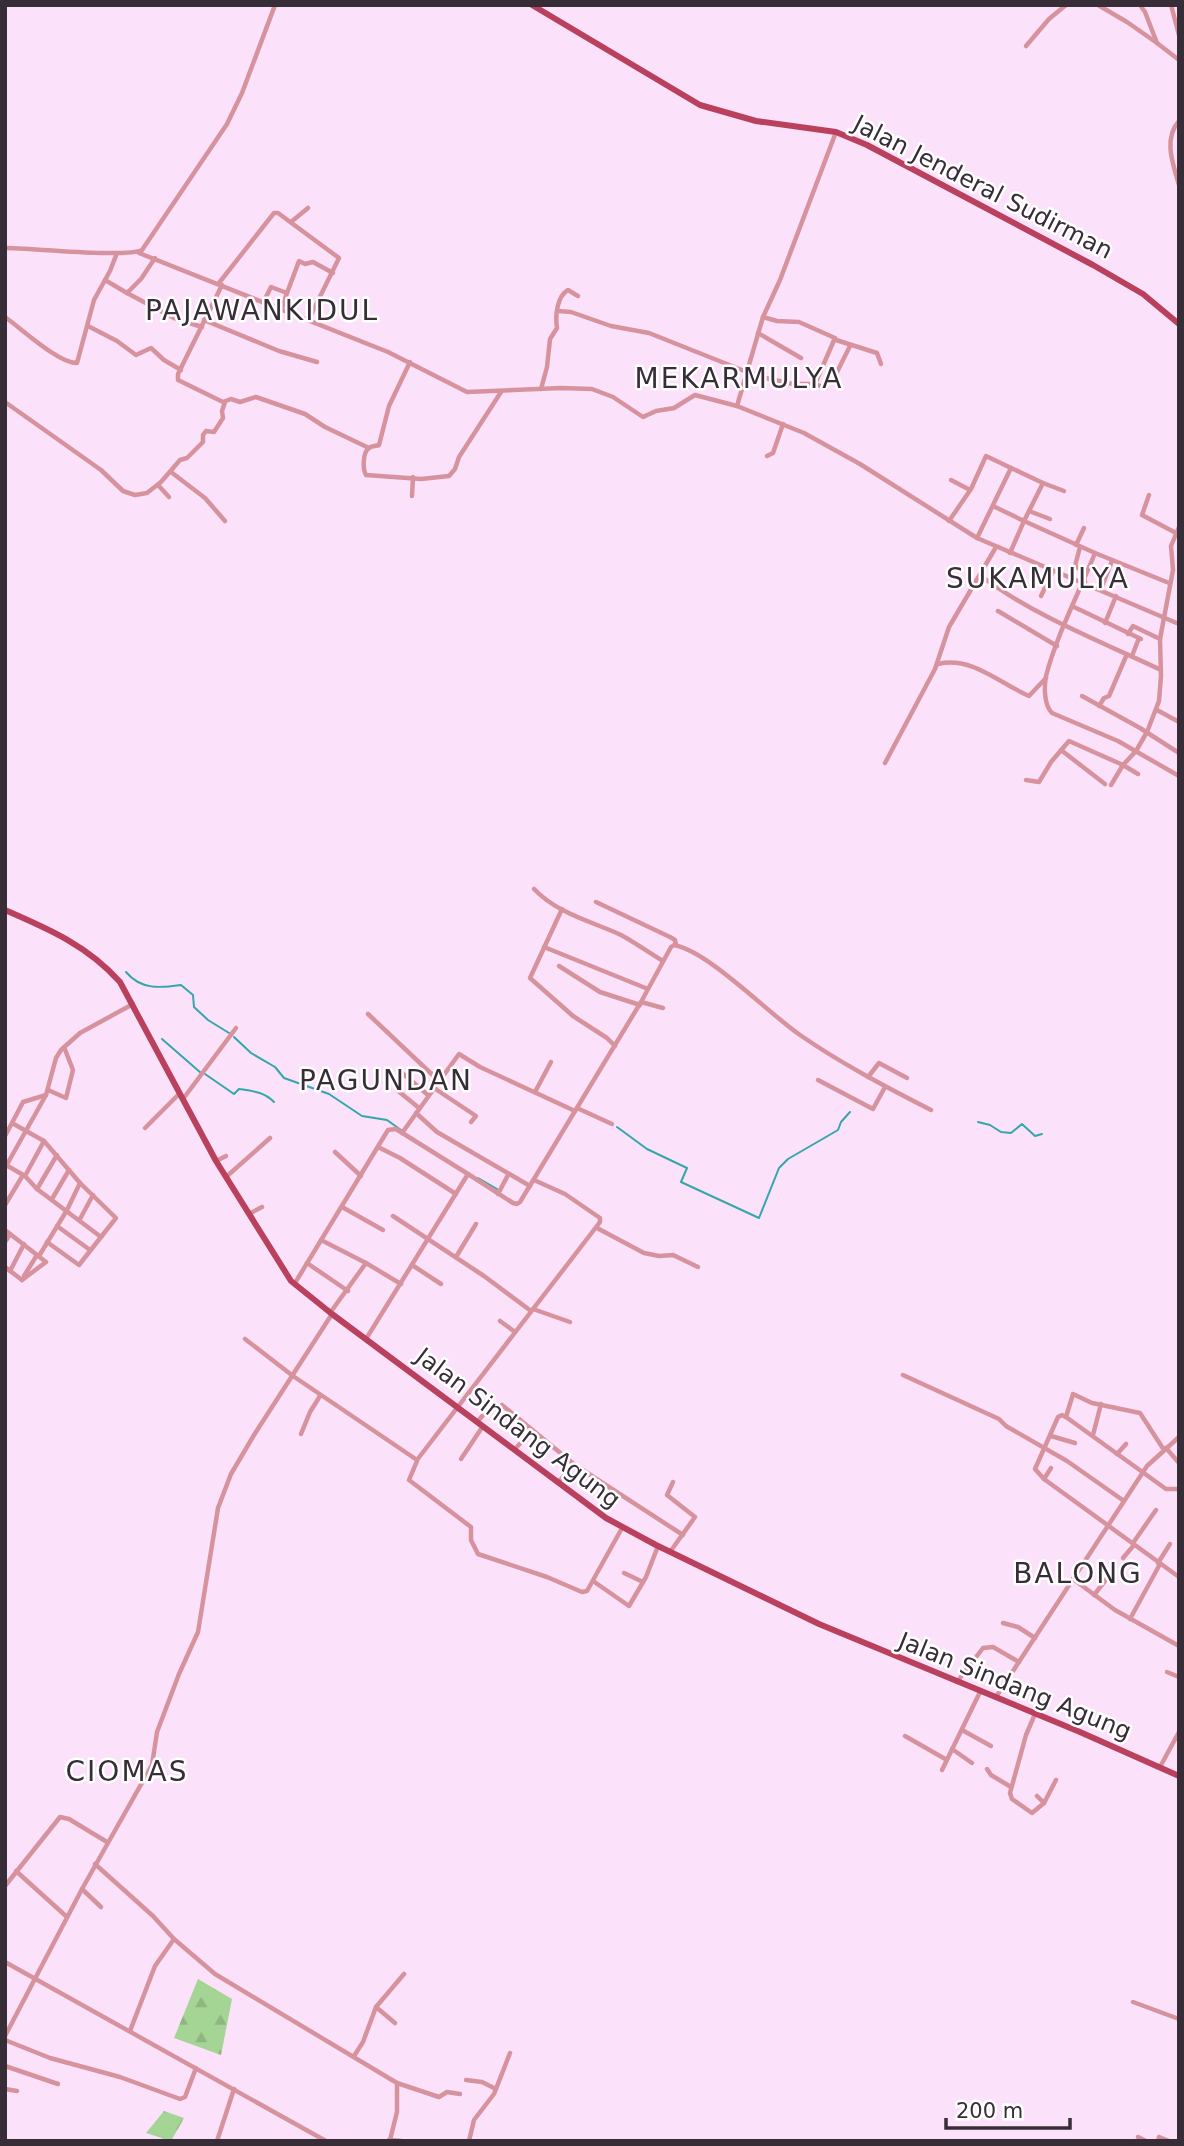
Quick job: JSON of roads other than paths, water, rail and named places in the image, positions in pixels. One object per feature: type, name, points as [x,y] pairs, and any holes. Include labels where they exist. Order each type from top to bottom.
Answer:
[{"type":"main road","name":"Jalan Jenderal Sudirman","points":[[532,5],[699,106],[756,121],[836,132],[883,153],[1134,288],[1179,324]]},
{"type":"main road","name":"Jalan Sindang Agung","points":[[5,910],[81,946],[112,973],[133,1004],[225,1177],[294,1284],[514,1450],[622,1528],[670,1552],[819,1624],[1179,1776]]},
{"type":"street","points":[[139,253],[227,124],[242,93],[275,5]]},
{"type":"street","points":[[1026,46],[1049,19],[1066,5]]},
{"type":"street","points":[[1098,5],[1121,18],[1179,60]]},
{"type":"street","points":[[1140,5],[1146,12],[1157,44]]},
{"type":"street","points":[[1171,5],[1179,35]]},
{"type":"street","points":[[1179,121],[1169,142],[1179,185]]},
{"type":"street","points":[[737,406],[763,317],[780,280],[836,132]]},
{"type":"street","points":[[291,222],[308,208]]},
{"type":"street","points":[[226,402],[178,380],[177,376],[220,284],[274,213],[278,213],[338,257],[339,261],[309,319]]},
{"type":"street","points":[[5,248],[139,253],[309,319],[410,362],[467,392],[541,388],[595,390],[625,404],[643,417],[656,411],[674,408],[695,395],[737,406],[783,424],[850,458],[977,538],[1179,624]]},
{"type":"street","points":[[5,317],[47,348],[74,363],[79,361],[94,300],[117,253]]},
{"type":"street","points":[[127,293],[141,279],[155,258]]},
{"type":"street","points":[[282,308],[299,261],[304,264],[315,263],[333,273]]},
{"type":"street","points":[[104,280],[174,318],[202,327]]},
{"type":"street","points":[[264,301],[272,286],[287,293]]},
{"type":"street","points":[[541,388],[550,341],[557,328],[558,303],[565,290],[578,296]]},
{"type":"street","points":[[558,311],[570,312],[611,326],[649,333],[757,376],[793,384],[816,384],[826,388]]},
{"type":"street","points":[[763,317],[799,322],[825,332],[850,346],[877,353],[881,363]]},
{"type":"street","points":[[204,320],[279,351],[317,362]]},
{"type":"street","points":[[88,326],[117,341],[136,355],[151,348],[181,370]]},
{"type":"street","points":[[758,333],[801,358]]},
{"type":"street","points":[[816,384],[835,339]]},
{"type":"street","points":[[836,374],[850,346]]},
{"type":"street","points":[[5,402],[101,470],[123,491],[141,495],[158,485],[181,459],[187,458],[203,442],[206,431],[214,432],[223,418],[226,402],[231,398],[240,401],[253,397],[264,399],[305,414],[369,448],[379,445],[389,406],[410,362]]},
{"type":"street","points":[[369,448],[363,469],[366,475],[441,479],[449,476],[455,469],[458,457],[502,392]]},
{"type":"street","points":[[767,456],[773,453],[783,424]]},
{"type":"street","points":[[949,521],[970,490],[985,457],[1064,491]]},
{"type":"street","points":[[977,538],[1011,468]]},
{"type":"street","points":[[171,472],[205,498],[225,521]]},
{"type":"street","points":[[412,496],[413,477]]},
{"type":"street","points":[[951,480],[970,490]]},
{"type":"street","points":[[1010,553],[1044,483]]},
{"type":"street","points":[[158,485],[169,497]]},
{"type":"street","points":[[1149,495],[1142,515],[1176,533]]},
{"type":"street","points":[[993,506],[1112,561],[1169,583]]},
{"type":"street","points":[[1030,511],[1050,519]]},
{"type":"street","points":[[1061,750],[1108,784],[1136,751],[1147,732],[1161,693],[1160,639],[1174,566],[1171,546],[1179,527]]},
{"type":"street","points":[[1084,528],[1075,566],[1083,570],[1084,582]]},
{"type":"street","points":[[886,763],[937,664],[949,627],[996,547]]},
{"type":"street","points":[[1096,553],[1046,678],[1049,711],[1102,733],[1179,776]]},
{"type":"street","points":[[1101,590],[1112,561]]},
{"type":"street","points":[[1041,596],[1053,571]]},
{"type":"street","points":[[981,576],[1018,600],[1161,670]]},
{"type":"street","points":[[1105,623],[1116,596]]},
{"type":"street","points":[[1074,607],[1140,639],[1109,696],[1104,698],[1099,706]]},
{"type":"street","points":[[998,611],[1057,646]]},
{"type":"street","points":[[1128,634],[1133,626],[1160,639]]},
{"type":"street","points":[[937,664],[952,661],[966,664],[1029,696],[1046,678]]},
{"type":"street","points":[[1082,696],[1179,753]]},
{"type":"street","points":[[1157,710],[1179,722]]},
{"type":"street","points":[[1026,780],[1039,782],[1065,743],[1071,741],[1138,774]]},
{"type":"street","points":[[534,889],[548,903],[618,934],[663,961]]},
{"type":"street","points":[[596,902],[675,940],[676,945],[707,960],[799,1034],[885,1087],[931,1110]]},
{"type":"street","points":[[562,909],[530,979],[573,1016],[615,1046]]},
{"type":"street","points":[[294,1284],[388,1130],[394,1129],[402,1133],[517,1204],[641,1003],[671,947],[676,945]]},
{"type":"street","points":[[544,947],[648,989]]},
{"type":"street","points":[[559,966],[600,992],[663,1009]]},
{"type":"street","points":[[101,1237],[37,1189],[24,1176],[6,1166],[47,1093],[56,1058],[64,1047],[80,1033],[133,1004]]},
{"type":"street","points":[[368,1014],[439,1081]]},
{"type":"street","points":[[145,1128],[181,1097],[236,1028]]},
{"type":"street","points":[[5,1136],[23,1102],[47,1093],[66,1098],[73,1070],[64,1047]]},
{"type":"street","points":[[402,1133],[459,1054],[480,1067],[611,1124]]},
{"type":"street","points":[[535,1092],[551,1062]]},
{"type":"street","points":[[868,1077],[879,1063],[907,1078]]},
{"type":"street","points":[[401,1072],[428,1095]]},
{"type":"street","points":[[818,1080],[873,1109],[885,1087]]},
{"type":"street","points":[[434,1088],[476,1116],[471,1122]]},
{"type":"street","points":[[397,1090],[437,1132],[530,1186]]},
{"type":"street","points":[[12,1124],[44,1141],[80,1183],[116,1218],[79,1265],[47,1242]]},
{"type":"street","points":[[225,1177],[270,1138]]},
{"type":"street","points":[[5,1205],[44,1141]]},
{"type":"street","points":[[378,1147],[456,1194]]},
{"type":"street","points":[[335,1152],[361,1176]]},
{"type":"street","points":[[37,1189],[57,1155]]},
{"type":"street","points":[[216,1161],[226,1156]]},
{"type":"street","points":[[52,1199],[69,1170]]},
{"type":"street","points":[[366,1339],[468,1174]]},
{"type":"street","points":[[499,1191],[508,1175]]},
{"type":"street","points":[[534,1180],[565,1194],[591,1211],[600,1219],[597,1227],[417,1460],[409,1479],[470,1526],[471,1540],[478,1554],[556,1580],[582,1592],[587,1591],[622,1528]]},
{"type":"street","points":[[22,1280],[67,1210],[80,1183]]},
{"type":"street","points":[[80,1220],[93,1195]]},
{"type":"street","points":[[248,1214],[262,1207]]},
{"type":"street","points":[[342,1207],[383,1230]]},
{"type":"street","points":[[393,1216],[532,1310],[570,1322]]},
{"type":"street","points":[[456,1257],[476,1224]]},
{"type":"street","points":[[57,1226],[90,1250]]},
{"type":"street","points":[[597,1227],[644,1253],[673,1255],[698,1267]]},
{"type":"street","points":[[5,1242],[7,1232],[46,1262],[22,1280]]},
{"type":"street","points":[[321,1240],[401,1283]]},
{"type":"street","points":[[22,1280],[8,1269],[24,1244]]},
{"type":"street","points":[[307,1263],[348,1291]]},
{"type":"street","points":[[196,2068],[185,2096],[180,2099],[120,2077],[50,2058],[5,2038],[95,1864],[152,1766],[158,1732],[198,1632],[218,1508],[233,1471],[366,1263]]},
{"type":"street","points":[[412,1265],[441,1284]]},
{"type":"street","points":[[500,1321],[515,1332]]},
{"type":"street","points":[[245,1339],[320,1396],[417,1460]]},
{"type":"street","points":[[903,1376],[997,1418],[1124,1501]]},
{"type":"street","points":[[1066,1416],[1073,1394],[1140,1413],[1165,1449],[1179,1463]]},
{"type":"street","points":[[301,1434],[320,1396]]},
{"type":"street","points":[[1093,1435],[1101,1404]]},
{"type":"street","points":[[502,1405],[575,1465],[683,1535]]},
{"type":"street","points":[[461,1459],[491,1406]]},
{"type":"street","points":[[1179,1489],[1169,1490],[1142,1473],[1062,1415],[1058,1417],[1034,1468],[1044,1479],[1179,1577]]},
{"type":"street","points":[[514,1450],[532,1431]]},
{"type":"street","points":[[1051,1436],[1075,1443]]},
{"type":"street","points":[[996,1698],[1142,1473],[1179,1437]]},
{"type":"street","points":[[1117,1454],[1126,1444]]},
{"type":"street","points":[[558,1482],[575,1465]]},
{"type":"street","points":[[1044,1479],[1051,1468]]},
{"type":"street","points":[[670,1552],[695,1517],[667,1495],[673,1482]]},
{"type":"street","points":[[1123,1558],[1156,1510]]},
{"type":"street","points":[[1130,1619],[1170,1544]]},
{"type":"street","points":[[593,1581],[629,1606],[643,1583],[658,1546]]},
{"type":"street","points":[[624,1573],[643,1583]]},
{"type":"street","points":[[1094,1595],[1108,1577]]},
{"type":"street","points":[[1073,1579],[1130,1619],[1179,1646]]},
{"type":"street","points":[[1003,1623],[1035,1638]]},
{"type":"street","points":[[957,1682],[983,1648],[996,1648],[1019,1662]]},
{"type":"street","points":[[1167,1672],[1179,1678]]},
{"type":"street","points":[[942,1770],[980,1692]]},
{"type":"street","points":[[1035,1714],[1026,1735],[1011,1797],[1032,1813],[1044,1803],[1056,1780]]},
{"type":"street","points":[[962,1730],[991,1746]]},
{"type":"street","points":[[1160,1767],[1179,1732]]},
{"type":"street","points":[[905,1736],[947,1760]]},
{"type":"street","points":[[952,1749],[972,1763]]},
{"type":"street","points":[[987,1769],[991,1775],[1012,1787]]},
{"type":"street","points":[[1037,1796],[1044,1803]]},
{"type":"street","points":[[5,1886],[61,1817],[107,1842]]},
{"type":"street","points":[[95,1864],[215,1974],[397,2082],[439,2096],[447,2092],[460,2094]]},
{"type":"street","points":[[16,1871],[67,1917]]},
{"type":"street","points":[[82,1889],[101,1907]]},
{"type":"street","points":[[130,2031],[155,1966],[174,1939]]},
{"type":"street","points":[[5,1962],[326,2141]]},
{"type":"street","points":[[354,2056],[363,2042],[376,2007],[404,1974]]},
{"type":"street","points":[[1133,2002],[1179,2019]]},
{"type":"street","points":[[376,2007],[395,2022]]},
{"type":"street","points":[[469,2141],[474,2120],[496,2089],[510,2053]]},
{"type":"street","points":[[5,2066],[58,2084]]},
{"type":"street","points":[[466,2080],[482,2082],[496,2089]]},
{"type":"street","points":[[397,2082],[397,2112],[389,2140],[402,2141]]},
{"type":"street","points":[[217,2141],[234,2088]]},
{"type":"street","points":[[5,2089],[17,2091]]},
{"type":"street","points":[[1138,2137],[1146,2141]]},
{"type":"street","points":[[1158,2141],[1159,2137],[1169,2141]]},
{"type":"waterway","points":[[126,972],[144,985],[181,985],[193,995],[194,1007],[229,1033]]},
{"type":"waterway","points":[[234,1037],[251,1053],[275,1067],[284,1078],[329,1094],[362,1116],[387,1120],[401,1130]]},
{"type":"waterway","points":[[162,1039],[201,1073]]},
{"type":"waterway","points":[[205,1074],[234,1094],[239,1089],[254,1091],[274,1102]]},
{"type":"waterway","points":[[617,1127],[647,1149],[687,1168],[681,1182],[759,1218],[779,1168],[788,1159],[838,1130],[850,1112]]},
{"type":"waterway","points":[[978,1122],[1001,1132],[1011,1133],[1022,1124],[1035,1136],[1042,1134]]},
{"type":"waterway","points":[[478,1178],[497,1189]]},
{"type":"district","name":"PAJAWANKIDUL","points":[[262,310]]},
{"type":"district","name":"MEKARMULYA","points":[[739,378]]},
{"type":"district","name":"SUKAMULYA","points":[[1038,578]]},
{"type":"district","name":"PAGUNDAN","points":[[386,1080]]},
{"type":"district","name":"BALONG","points":[[1078,1573]]},
{"type":"district","name":"CIOMAS","points":[[127,1771]]}]
